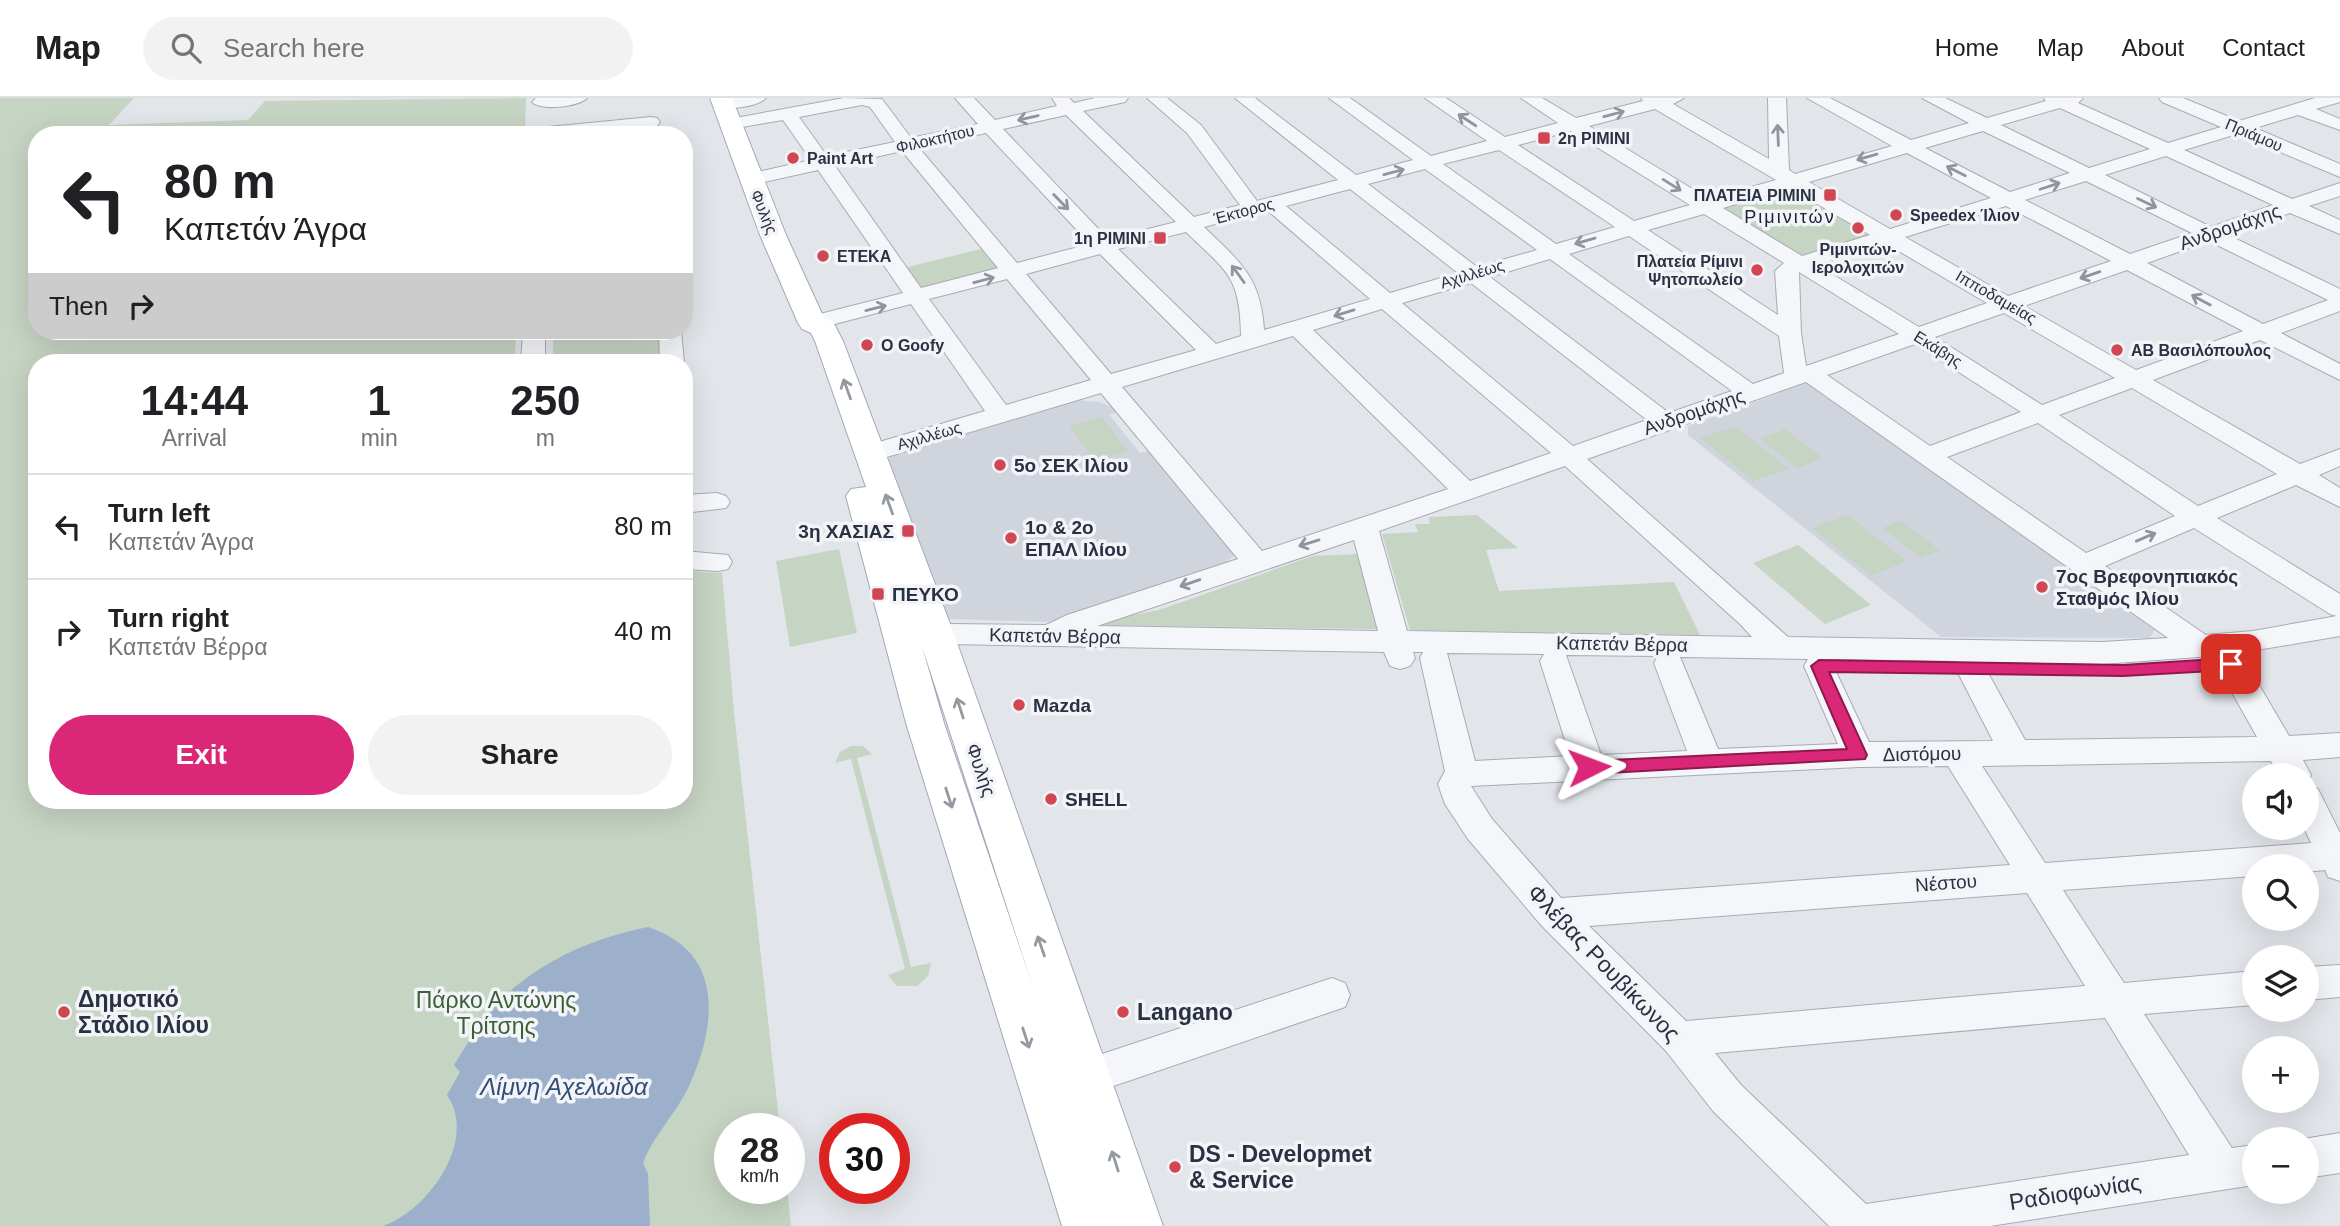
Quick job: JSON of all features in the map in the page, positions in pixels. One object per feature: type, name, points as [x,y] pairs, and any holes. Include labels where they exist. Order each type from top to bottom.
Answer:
[{"type":"main road","name":"Φυλής","points":[[725,108],[751,179],[812,323],[823,328],[829,341],[871,453],[923,649],[925,723],[1087,1226]]},
{"type":"main road","name":"Φυλής","points":[[812,323],[803,333],[866,509],[923,649],[1087,1077],[1137,1226]]},
{"type":"street","points":[[539,126],[541,100],[578,98]]},
{"type":"street","points":[[725,108],[757,98]]},
{"type":"street","points":[[964,98],[1105,248],[1210,351]]},
{"type":"street","name":"Φιλοκτήτου","points":[[751,179],[989,127],[1063,104],[1119,98]]},
{"type":"street","points":[[1156,98],[1194,129],[1249,203]]},
{"type":"street","points":[[1244,98],[1665,422]]},
{"type":"street","points":[[1338,98],[1749,393]]},
{"type":"street","points":[[1434,98],[1790,333]]},
{"type":"street","name":"Εκάβης","points":[[1530,98],[1916,335],[2193,516],[2340,607]]},
{"type":"street","points":[[1777,98],[1786,176]]},
{"type":"street","points":[[1816,98],[2340,373]]},
{"type":"street","points":[[1931,98],[2340,296]]},
{"type":"street","name":"Πριάμου","points":[[2168,98],[2340,171]]},
{"type":"street","points":[[2202,647],[1929,455],[1802,375],[1790,333],[1786,271],[1797,264],[2334,98]]},
{"type":"street","points":[[2062,99],[2340,228]]},
{"type":"street","name":"Αχιλλέως","points":[[871,453],[1629,228],[1786,176],[1906,145],[2062,99]]},
{"type":"street","points":[[725,108],[788,114],[862,100],[876,103],[907,146],[1255,561]]},
{"type":"street","name":"Έκτορος","points":[[812,323],[1429,163],[1660,100]]},
{"type":"street","name":"Ιπποδαμείας","points":[[1660,100],[2340,499]]},
{"type":"street","points":[[1063,104],[1192,225],[1242,276],[1251,306],[1253,339]]},
{"type":"street","points":[[2300,109],[2340,125]]},
{"type":"street","points":[[788,114],[821,165],[1000,415]]},
{"type":"street","points":[[616,126],[651,122]]},
{"type":"street","name":"Ανδρομάχης","points":[[1048,636],[1077,622],[1364,527],[2340,189]]},
{"type":"street","points":[[1272,204],[1569,456],[1750,617],[1780,647]]},
{"type":"street","points":[[1929,455],[2340,303]]},
{"type":"street","points":[[1298,328],[1466,492]]},
{"type":"street","points":[[2084,564],[2193,516],[2340,457]]},
{"type":"street","points":[[693,503],[717,502]]},
{"type":"street","name":"Φλέβας Ρουβίκωνος","points":[[1364,527],[1394,651],[1462,774],[1454,783],[1457,795],[1480,829],[1553,914],[1679,1039],[1727,1098],[1857,1226]]},
{"type":"street","points":[[693,561],[718,562]]},
{"type":"street","name":"Καπετάν Βέρρα","points":[[1394,651],[1780,647],[2102,653],[2266,640],[2340,626]]},
{"type":"street","name":"Καπετάν Βέρρα","points":[[923,649],[948,634],[1394,651],[1555,661],[2123,670],[2231,664],[2340,646]]},
{"type":"street","name":"Καπετάν Βέρρα","points":[[923,649],[1319,648]]},
{"type":"street","points":[[1555,661],[1589,767]]},
{"type":"street","points":[[1669,663],[1707,761]]},
{"type":"street","points":[[2231,664],[2289,762]]},
{"type":"street","points":[[1819,666],[1858,755]]},
{"type":"street","points":[[1970,667],[2015,752]]},
{"type":"street","name":"Διστόμου","points":[[1462,774],[1707,761],[2015,752],[2289,762],[2340,745]]},
{"type":"street","points":[[1956,753],[2112,1000],[2238,1167]]},
{"type":"street","points":[[2319,823],[2338,859]]},
{"type":"street","name":"Νέστου","points":[[1553,914],[2035,876],[2338,859]]},
{"type":"street","points":[[2319,983],[2340,981]]},
{"type":"street","points":[[1679,1039],[2242,989]]},
{"type":"street","points":[[1087,1077],[1332,995]]},
{"type":"street","points":[[2319,1156],[2340,1153]]},
{"type":"street","name":"Ραδιοφωνίας","points":[[1857,1226],[2238,1167]]},
{"type":"shaded area","points":[[1810,382],[2156,627],[2150,638],[1941,637],[1688,435],[1688,426]]},
{"type":"shaded area","points":[[1077,400],[1099,402],[1114,408],[1118,412],[1109,415],[1140,453],[1153,450],[1234,549],[1234,555],[1226,562],[1048,622],[949,619],[889,460],[891,457]]},
{"type":"green space","name":"Πάρκο Αντώνης Τρίτσης","points":[[0,98],[134,98],[109,125],[248,120],[265,101],[526,98],[525,126],[28,126],[28,340],[516,340],[515,354],[28,354],[28,809],[693,809],[693,571],[722,573],[734,712],[778,1113],[714,1113],[714,1204],[789,1204],[791,1226],[0,1226]]},
{"type":"green space","points":[[1787,186],[1875,235],[1800,257],[1721,211],[1722,205]]},
{"type":"green space","points":[[981,249],[998,269],[920,290],[904,268]]},
{"type":"green space","points":[[553,340],[662,340],[664,354],[553,354]]},
{"type":"green space","points":[[1102,417],[1128,451],[1095,461],[1069,426]]},
{"type":"green space","points":[[1735,426],[1789,469],[1753,481],[1700,438]]},
{"type":"green space","points":[[1785,429],[1823,458],[1797,468],[1760,439]]},
{"type":"green space","points":[[1477,515],[1518,548],[1486,550],[1499,591],[1674,582],[1700,635],[1410,630],[1382,534],[1418,532],[1415,524],[1430,524],[1429,517]]},
{"type":"green space","points":[[1847,515],[1907,561],[1871,576],[1812,528]]},
{"type":"green space","points":[[1901,521],[1940,550],[1921,558],[1882,528]]},
{"type":"green space","points":[[1798,545],[1871,605],[1825,624],[1753,563]]},
{"type":"green space","points":[[839,549],[857,633],[790,647],[776,561]]},
{"type":"green space","points":[[1359,554],[1380,629],[1096,625],[1097,622],[1159,610],[1313,556]]},
{"type":"green space","points":[[851,746],[863,746],[872,754],[857,758],[911,967],[931,963],[928,976],[917,986],[897,986],[888,975],[905,969],[851,759],[835,763],[840,752]]},
{"type":"water","name":"Λίμνη Αχελωίδα","points":[[648,927],[673,938],[690,954],[702,972],[708,992],[709,1014],[706,1037],[690,1084],[653,1142],[643,1163],[648,1174],[650,1226],[383,1226],[400,1218],[417,1205],[444,1171],[453,1152],[457,1132],[455,1113],[447,1095],[460,1072],[454,1065],[492,1010],[524,980],[563,956],[605,938]]},
{"type":"place","name":"2η ΡΙΜΙΝΙ","points":[[1544,138]]},
{"type":"place","name":"Paint Art","points":[[793,158]]},
{"type":"place","name":"ΠΛΑΤΕΙΑ ΡΙΜΙΝΙ","points":[[1830,195]]},
{"type":"place","name":"Speedex Ίλιον","points":[[1896,215]]},
{"type":"place","name":"Ριμινιτών- Ιερολοχιτών","points":[[1858,228]]},
{"type":"place","name":"1η ΡΙΜΙΝΙ","points":[[1160,238]]},
{"type":"place","name":"ΕΤΕΚΑ","points":[[823,256]]},
{"type":"place","name":"Πλατεία Ρίμινι Ψητοπωλείο","points":[[1757,270]]},
{"type":"place","name":"Ο Goofy","points":[[867,345]]},
{"type":"place","name":"ΑΒ Βασιλόπουλος","points":[[2117,350]]},
{"type":"place","name":"5ο ΣΕΚ Ιλίου","points":[[1000,465]]},
{"type":"place","name":"3η ΧΑΣΙΑΣ","points":[[908,531]]},
{"type":"place","name":"1ο & 2ο ΕΠΑΛ Ιλίου","points":[[1011,538]]},
{"type":"place","name":"7ος Βρεφονηπιακός Σταθμός Ιλίου","points":[[2042,587]]},
{"type":"place","name":"ΠΕΥΚΟ","points":[[878,594]]},
{"type":"place","name":"Mazda","points":[[1019,705]]},
{"type":"place","name":"SHELL","points":[[1051,799]]},
{"type":"place","name":"Δημοτικό Στάδιο Ιλίου","points":[[64,1012]]},
{"type":"place","name":"Langano","points":[[1123,1012]]},
{"type":"place","name":"DS - Developmet & Service","points":[[1175,1167]]},
{"type":"district","name":"Ριμινιτών","points":[[1790,217]]},
{"type":"route","points":[[1589,767],[1858,755],[1819,666],[2123,670],[2231,664]]}]
